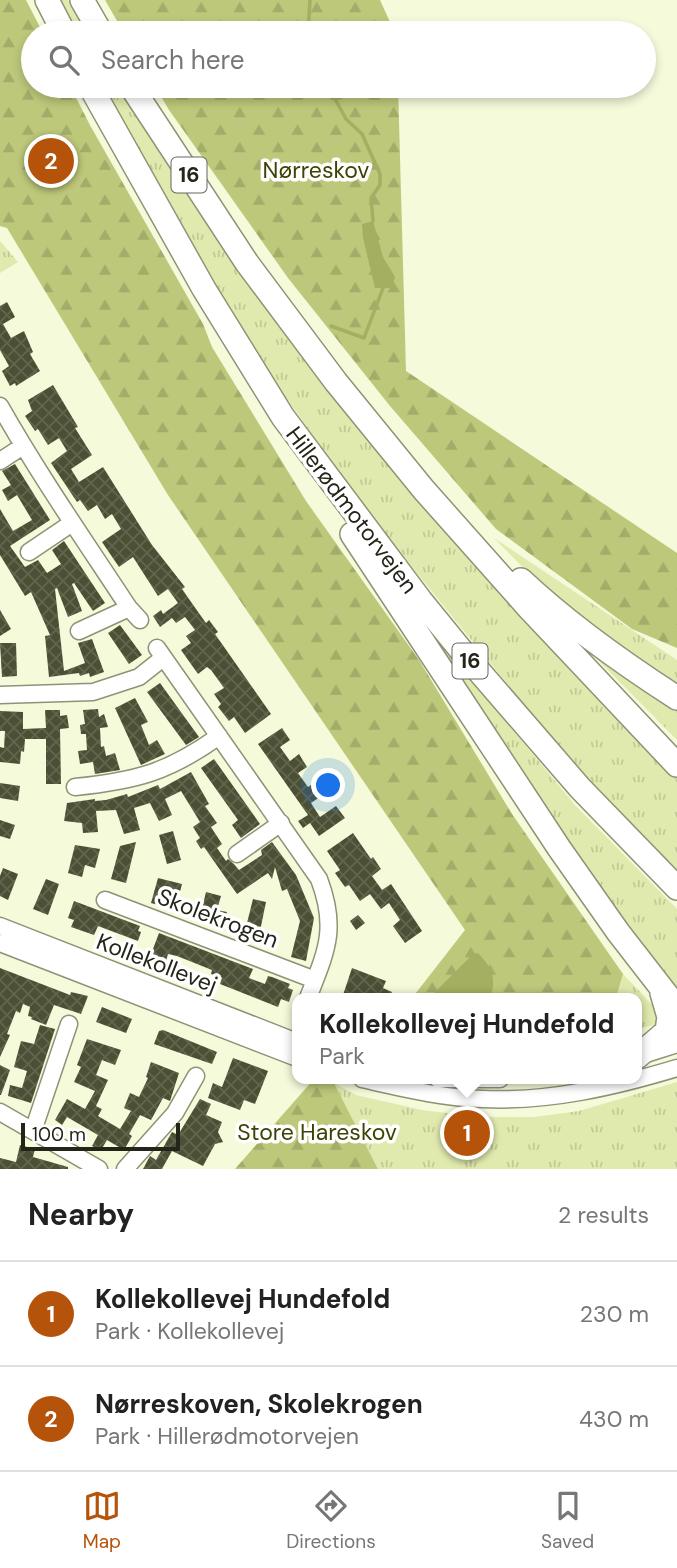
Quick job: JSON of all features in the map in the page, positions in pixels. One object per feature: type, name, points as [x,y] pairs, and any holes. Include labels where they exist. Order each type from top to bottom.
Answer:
[{"type":"highway","points":[[47,0],[58,21]]},
{"type":"highway","points":[[82,0],[94,21]]},
{"type":"highway","name":"Hillerødmotorvejen","points":[[97,98],[204,289],[283,417],[421,601],[465,655],[580,788],[677,888]]},
{"type":"highway","name":"16","points":[[139,98],[247,263],[336,382],[424,490],[528,607],[677,765]]},
{"type":"highway","points":[[283,417],[314,477],[520,790],[618,932],[677,1008]]},
{"type":"highway","points":[[424,490],[555,612],[613,657],[677,698]]},
{"type":"highway","points":[[642,1053],[667,1031],[669,1017],[659,987]]},
{"type":"street","points":[[0,405],[72,523],[134,614],[79,631]]},
{"type":"street","points":[[0,461],[23,446]]},
{"type":"street","points":[[29,552],[72,523]]},
{"type":"street","points":[[0,695],[93,692],[139,677],[160,653],[319,879],[330,918],[329,937],[310,993]]},
{"type":"street","points":[[75,787],[117,783],[154,774],[191,757],[219,736]]},
{"type":"street","points":[[237,854],[281,823]]},
{"type":"street","name":"Skolekrogen","points":[[105,900],[315,980]]},
{"type":"street","name":"Kollekollevej","points":[[0,926],[292,1043]]},
{"type":"street","name":"Kollekollevej","points":[[0,943],[292,1043]]},
{"type":"street","points":[[33,1131],[69,1024]]},
{"type":"street","points":[[642,1055],[677,1044]]},
{"type":"street","points":[[642,1077],[677,1068]]},
{"type":"street","points":[[125,1169],[175,1113],[196,1076]]},
{"type":"street","points":[[385,1084],[437,1095],[509,1100],[585,1092],[616,1084]]},
{"type":"street","points":[[0,1112],[99,1169]]},
{"type":"green space","points":[[0,0],[26,0],[37,21],[21,21],[21,98],[76,98],[203,324],[212,347],[306,501],[419,660],[512,814],[623,974],[617,993],[416,993],[465,930],[168,495],[7,228],[0,226]]},
{"type":"green space","points":[[56,0],[68,0],[81,21],[66,21]]},
{"type":"green space","points":[[105,0],[380,0],[390,21],[117,21]]},
{"type":"green space","points":[[104,98],[131,98],[422,503],[613,714],[677,779],[677,869],[576,768],[362,506],[220,303]]},
{"type":"green space","name":"Nørreskov","points":[[162,98],[398,98],[406,371],[677,553],[677,648],[632,629],[496,529],[390,406],[288,278]]},
{"type":"green space","points":[[0,241],[18,262],[0,273]]},
{"type":"green space","points":[[494,538],[677,660],[677,687],[561,606]]},
{"type":"green space","points":[[413,610],[575,805],[677,909],[677,998],[559,848]]},
{"type":"green space","points":[[576,638],[677,703],[677,740]]},
{"type":"green space","points":[[623,974],[641,993],[617,993]]},
{"type":"green space","points":[[642,994],[659,1012],[663,1023],[642,1028]]},
{"type":"green space","points":[[677,1082],[677,1169],[378,1169],[335,1084],[356,1095],[422,1110],[481,1117],[534,1117],[579,1111]]},
{"type":"green space","name":"Store Hareskov","points":[[310,1084],[335,1084],[378,1169],[235,1169]]},
{"type":"shaded area","points":[[373,221],[383,257],[395,277],[392,288],[375,288],[362,224]]},
{"type":"shaded area","points":[[478,953],[492,974],[491,993],[434,993],[473,954]]},
{"type":"building","points":[[7,302],[15,317],[3,324],[11,338],[24,331],[33,352],[30,354],[40,371],[16,386],[15,383],[10,386],[2,371],[9,366],[0,350],[0,306]]},
{"type":"building","points":[[53,385],[92,455],[71,469],[79,482],[103,467],[152,545],[185,587],[182,589],[206,623],[209,620],[218,632],[215,634],[271,714],[245,733],[234,717],[229,721],[218,707],[221,704],[214,694],[224,688],[211,670],[207,667],[198,674],[181,650],[191,643],[186,636],[195,630],[185,617],[176,623],[172,618],[160,627],[153,616],[161,610],[163,614],[178,603],[168,589],[158,596],[133,557],[119,567],[102,542],[121,529],[112,514],[105,519],[97,505],[88,511],[80,500],[77,502],[51,463],[67,451],[59,438],[48,445],[38,429],[35,431],[25,416],[32,411],[28,400]]},
{"type":"building","points":[[15,464],[50,520],[10,546],[25,567],[38,560],[47,573],[61,564],[52,550],[64,541],[105,603],[93,611],[74,583],[72,584],[82,611],[68,617],[57,588],[55,589],[64,671],[85,663],[78,643],[92,639],[104,672],[90,677],[89,673],[80,676],[79,673],[49,677],[45,636],[50,635],[31,592],[25,596],[0,555],[0,509],[13,531],[32,520],[17,495],[8,501],[2,490],[11,485],[2,471]]},
{"type":"building","points":[[0,610],[11,629],[0,636]]},
{"type":"building","points":[[120,625],[142,655],[129,664],[108,633]]},
{"type":"building","points":[[0,643],[16,643],[17,676],[2,677]]},
{"type":"building","points":[[160,683],[199,737],[186,745],[147,692]]},
{"type":"building","points":[[135,698],[148,722],[141,725],[149,745],[157,740],[165,754],[141,765],[115,708]]},
{"type":"building","points":[[98,709],[99,717],[104,714],[108,727],[100,728],[101,747],[104,746],[106,756],[115,753],[120,770],[95,774],[93,762],[80,764],[78,751],[87,750],[86,734],[81,734],[80,725],[85,724],[83,710]]},
{"type":"building","points":[[45,710],[60,710],[60,716],[67,715],[69,728],[60,729],[61,784],[46,784],[46,739],[25,739],[20,764],[0,762],[0,747],[4,748],[5,731],[0,731],[0,711],[23,712],[23,729],[46,728]]},
{"type":"building","points":[[282,728],[290,740],[280,747],[290,761],[299,754],[307,767],[298,773],[308,787],[318,780],[327,792],[311,803],[320,817],[336,806],[345,818],[319,836],[310,823],[303,828],[298,821],[308,815],[258,744]]},
{"type":"building","points":[[214,759],[260,824],[241,838],[232,825],[238,820],[201,768]]},
{"type":"building","points":[[191,772],[209,804],[205,806],[217,823],[211,827],[222,844],[217,848],[226,861],[228,859],[239,870],[262,855],[261,850],[272,842],[296,875],[314,918],[306,961],[291,957],[300,921],[287,889],[282,891],[275,867],[272,879],[268,873],[237,894],[204,847],[201,849],[196,841],[200,838],[193,827],[200,822],[181,791],[165,799],[172,815],[159,821],[150,803],[134,808],[140,830],[124,834],[116,810],[96,811],[98,832],[83,833],[82,823],[64,821],[67,803],[106,800],[127,794],[128,797],[158,785],[160,789]]},
{"type":"building","points":[[0,783],[20,786],[18,801],[0,798]]},
{"type":"building","points":[[0,820],[15,825],[10,839],[0,836]]},
{"type":"building","points":[[173,831],[181,860],[167,864],[159,835]]},
{"type":"building","points":[[353,833],[381,869],[372,876],[382,890],[391,884],[422,931],[405,943],[393,926],[400,920],[389,903],[381,909],[370,894],[360,901],[349,885],[345,887],[335,873],[340,870],[327,851]]},
{"type":"building","points":[[136,842],[126,883],[111,879],[120,846]]},
{"type":"building","points":[[75,845],[100,849],[95,868],[85,865],[82,877],[68,873]]},
{"type":"building","points":[[3,868],[18,874],[8,900],[0,896],[0,876]]},
{"type":"building","points":[[158,878],[182,884],[178,899],[168,897],[166,907],[151,903]]},
{"type":"building","points":[[46,879],[59,884],[48,915],[33,909]]},
{"type":"building","points":[[206,892],[221,896],[217,910],[227,912],[224,925],[214,922],[213,926],[199,922]]},
{"type":"building","points":[[253,899],[266,902],[260,931],[270,934],[268,943],[243,939]]},
{"type":"building","points":[[74,901],[140,926],[138,941],[98,926],[94,935],[71,927],[74,920],[68,918]]},
{"type":"building","points":[[358,915],[365,923],[356,930],[350,921]]},
{"type":"building","points":[[159,933],[253,969],[249,978],[265,984],[268,976],[290,984],[288,988],[293,990],[289,1002],[281,999],[278,1007],[220,984],[222,978],[211,974],[212,970],[177,956],[168,954],[165,964],[150,957]]},
{"type":"building","points":[[0,968],[70,995],[71,992],[88,996],[81,1014],[54,1005],[46,1025],[31,1019],[32,1017],[28,1016],[30,1007],[23,1004],[20,1013],[16,1011],[7,1034],[10,1035],[0,1057]]},
{"type":"building","points":[[352,968],[386,981],[383,988],[392,992],[392,993],[344,993]]},
{"type":"building","points":[[102,1007],[132,1019],[126,1033],[96,1022]]},
{"type":"building","points":[[40,1025],[55,1029],[31,1103],[8,1096],[10,1085],[22,1088],[27,1071],[14,1067],[21,1041],[34,1044]]},
{"type":"building","points":[[163,1030],[217,1052],[212,1064],[154,1044],[159,1031]]},
{"type":"building","points":[[87,1039],[121,1050],[115,1065],[102,1060],[96,1075],[108,1080],[96,1106],[102,1109],[98,1116],[120,1129],[131,1111],[124,1108],[130,1093],[139,1097],[148,1078],[146,1077],[151,1062],[179,1073],[170,1101],[163,1098],[151,1120],[140,1115],[129,1134],[132,1136],[124,1150],[107,1140],[101,1150],[92,1146],[98,1135],[67,1117],[62,1125],[55,1120],[67,1099],[85,1109],[95,1091],[74,1082],[81,1067],[77,1065]]},
{"type":"building","points":[[233,1058],[268,1071],[255,1104],[244,1100],[240,1110],[208,1098],[213,1083],[222,1087]]},
{"type":"building","points":[[0,1065],[10,1070],[1,1095],[0,1095]]},
{"type":"building","points":[[200,1099],[211,1104],[206,1115],[222,1122],[218,1132],[223,1142],[215,1144],[203,1166],[172,1151],[162,1169],[143,1169],[150,1156],[156,1160],[172,1132],[178,1135]]},
{"type":"building","points":[[20,1145],[35,1149],[33,1157],[68,1169],[0,1169],[0,1158],[16,1162]]},
{"type":"waterway","points":[[309,21],[310,0]]},
{"type":"waterway","points":[[335,98],[346,119],[362,134],[380,174],[380,185],[371,198],[373,221]]},
{"type":"waterway","points":[[331,326],[364,338],[383,288]]},
{"type":"place","name":"Nørreskoven, Skolekrogen","points":[[51,161]]},
{"type":"place","name":"Kollekollevej Hundefold","points":[[467,1133]]}]
